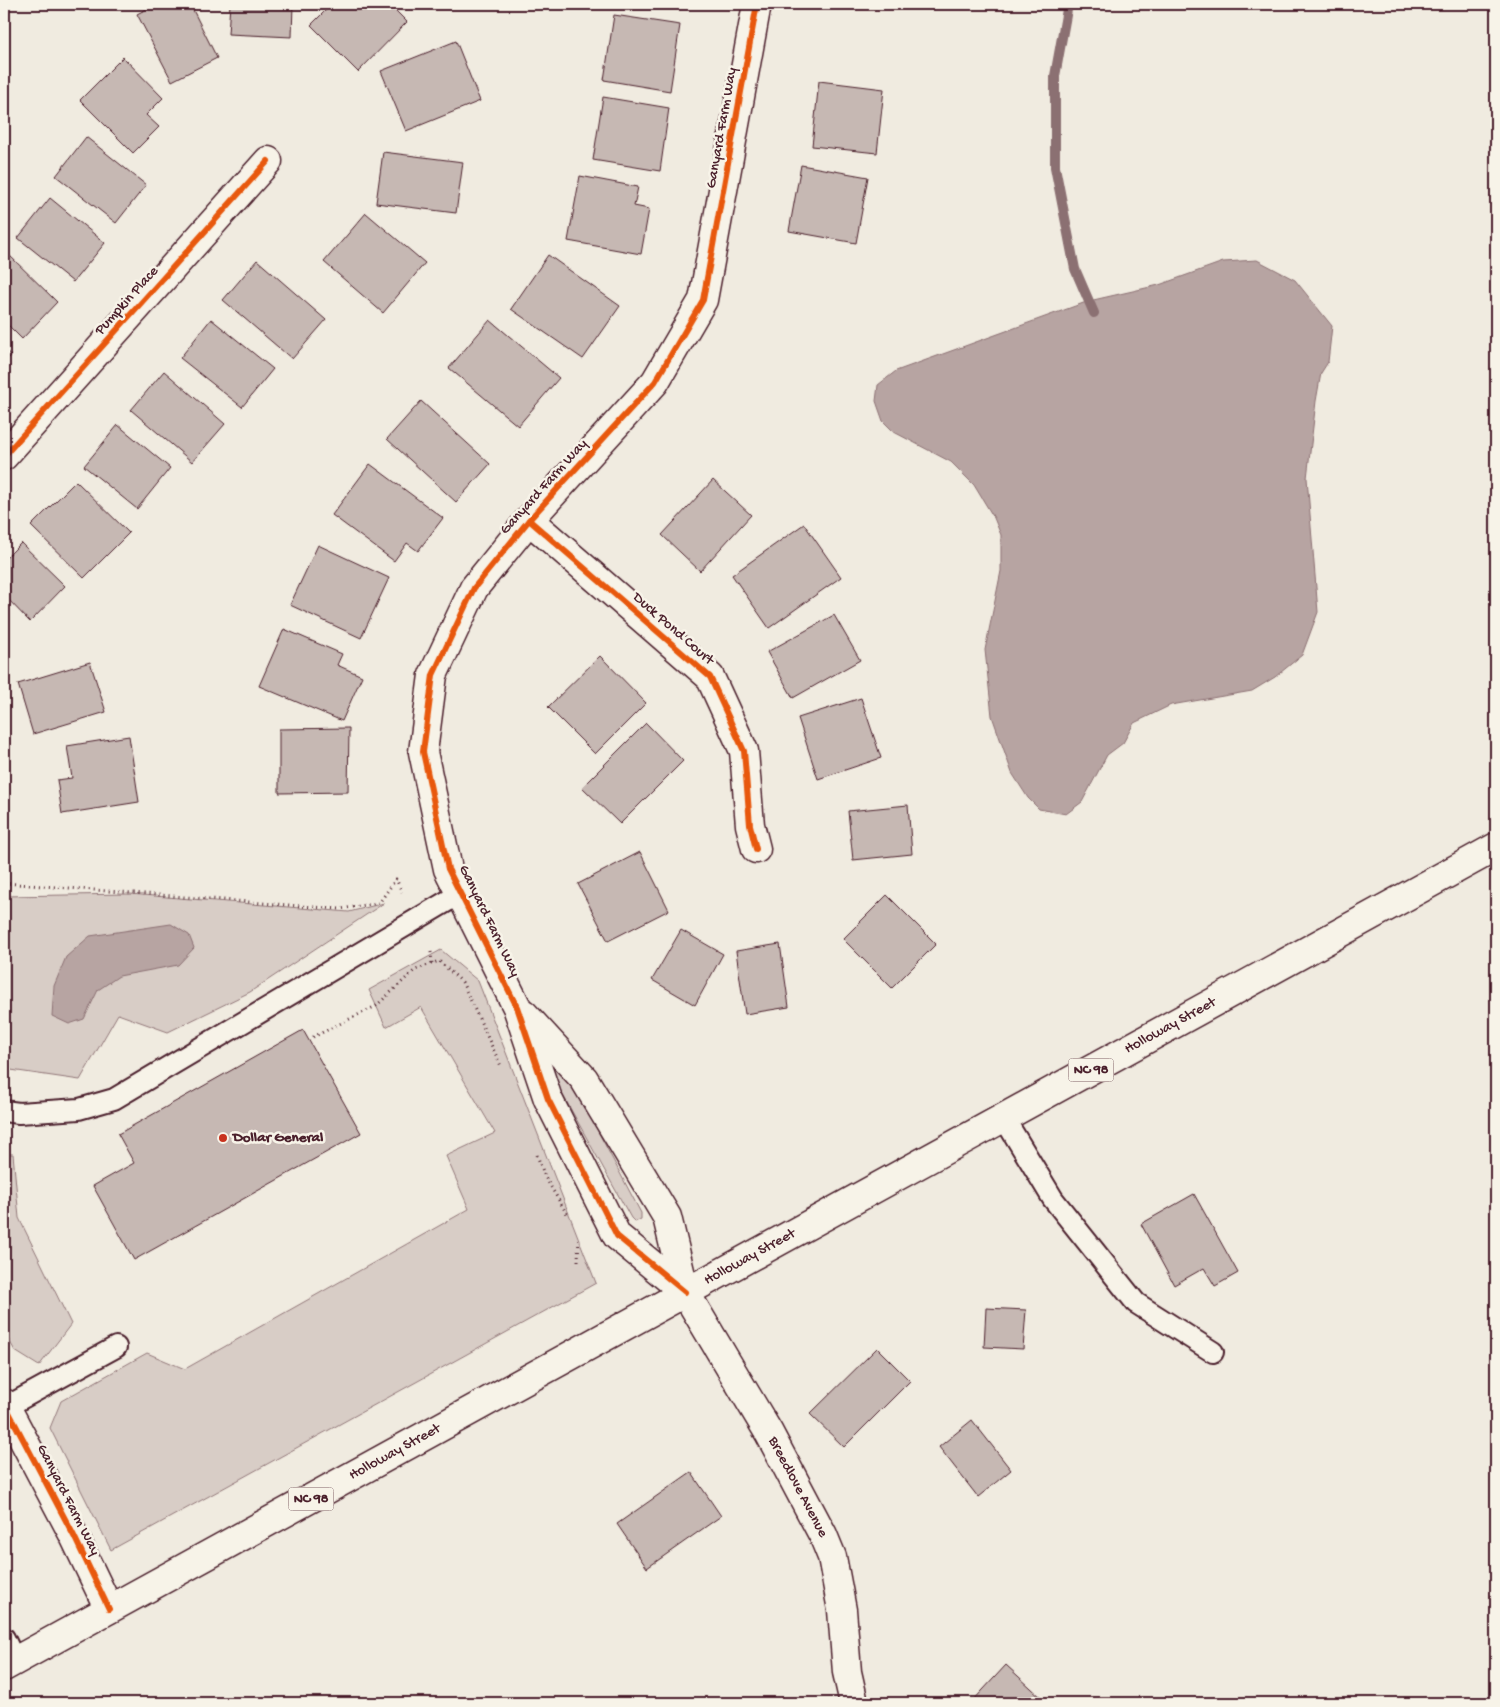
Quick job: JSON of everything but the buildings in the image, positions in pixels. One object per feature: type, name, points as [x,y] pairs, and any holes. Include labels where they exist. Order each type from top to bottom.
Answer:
[{"type":"main road","name":"Ganyard Farm Way","points":[[685,1292],[617,1236],[548,1099],[517,1007],[448,869],[423,752],[434,675],[474,588],[529,520],[656,382],[703,300],[757,4]]},
{"type":"main road","name":"Pumpkin Place","points":[[4,456],[268,161]]},
{"type":"main road","name":"Duck Pond Court","points":[[529,520],[710,677],[744,751],[750,825],[756,849]]},
{"type":"main road","name":"Holloway Street","points":[[8,1655],[109,1609],[1496,847]]},
{"type":"main road","name":"Ganyard Farm Way","points":[[517,1007],[584,1079],[666,1217],[685,1292]]},
{"type":"main road","name":"Breedlove Avenue","points":[[685,1292],[768,1433],[826,1542],[832,1557],[842,1610],[847,1672],[854,1703]]},
{"type":"main road","name":"Ganyard Farm Way","points":[[5,1405],[74,1536],[109,1609]]},
{"type":"lane","points":[[4,1111],[19,1113],[78,1110],[114,1099],[461,893]]},
{"type":"lane","points":[[1004,1118],[1052,1199],[1136,1304],[1213,1352]]},
{"type":"lane","points":[[5,1405],[116,1348]]},
{"type":"path","points":[[4,882],[340,909],[379,903],[396,879],[402,892]]},
{"type":"path","points":[[431,952],[432,963]]},
{"type":"path","points":[[313,1037],[376,1006],[415,970],[439,961],[462,982],[503,1072]]},
{"type":"path","points":[[536,1151],[545,1177],[570,1218]]},
{"type":"path","points":[[578,1261],[579,1234]]},
{"type":"shaded area","points":[[1257,260],[1295,280],[1332,326],[1328,362],[1321,373],[1316,401],[1307,478],[1318,612],[1302,655],[1275,677],[1252,691],[1171,705],[1134,723],[1123,743],[1107,755],[1082,802],[1066,814],[1039,809],[1028,798],[1012,773],[992,716],[985,650],[1001,571],[1001,535],[994,518],[974,485],[951,462],[894,432],[883,421],[876,401],[878,385],[896,371],[1089,301],[1159,285],[1223,262]]},
{"type":"shaded area","points":[[130,894],[349,912],[384,903],[250,992],[168,1032],[118,1014],[80,1080],[4,1069],[4,896]]},
{"type":"shaded area","points":[[171,924],[189,935],[194,948],[178,965],[119,976],[98,990],[84,1019],[69,1024],[52,1016],[54,986],[66,957],[90,936]]},
{"type":"shaded area","points":[[441,950],[478,981],[596,1283],[111,1550],[50,1428],[61,1401],[147,1353],[185,1369],[469,1209],[446,1156],[495,1133],[421,1007],[386,1027],[369,990]]},
{"type":"shaded area","points":[[528,1032],[572,1082],[641,1213],[641,1219],[635,1222],[631,1218]]},
{"type":"shaded area","points":[[4,1154],[13,1154],[19,1218],[71,1324],[39,1366],[15,1351],[4,1331]]},
{"type":"waterway","points":[[1068,4],[1055,76],[1055,167],[1075,269],[1094,313]]},
{"type":"cycle path","points":[[685,1292],[617,1236],[548,1099],[517,1007],[448,869],[423,752],[433,675],[474,588],[529,520],[655,382],[703,300],[757,4]]},
{"type":"cycle path","points":[[4,456],[268,161]]},
{"type":"cycle path","points":[[529,520],[710,677],[744,751],[750,825],[756,849]]},
{"type":"cycle path","points":[[4,1403],[74,1536],[109,1609]]},
{"type":"place","name":"Dollar General","points":[[223,1138]]}]
